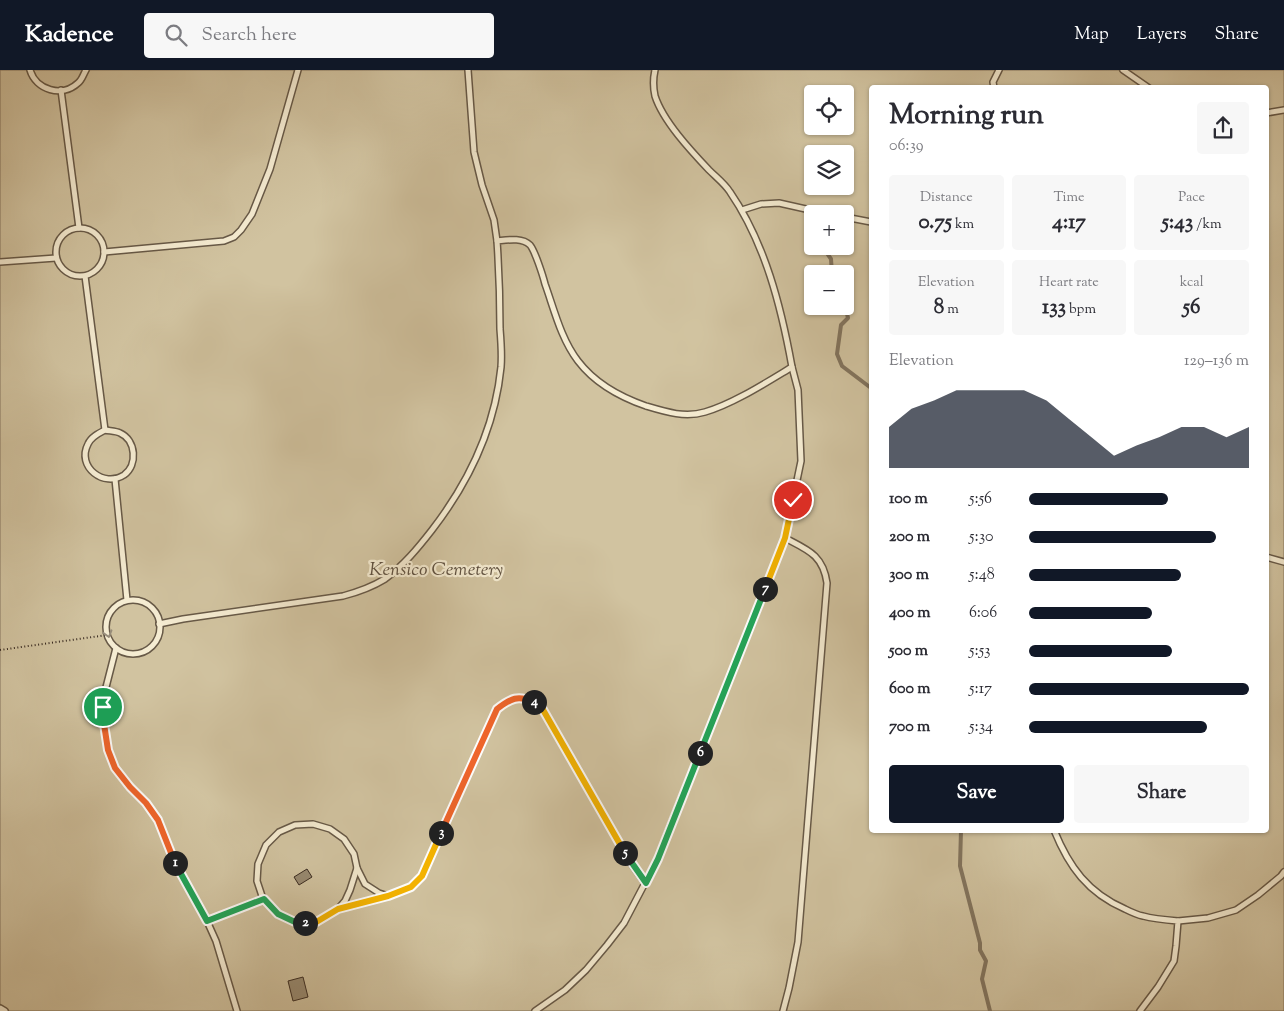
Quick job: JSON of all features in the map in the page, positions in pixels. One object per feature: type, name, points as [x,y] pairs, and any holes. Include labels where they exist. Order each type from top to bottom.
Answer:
[{"type":"lane","points":[[30,70],[37,83],[55,91],[69,89],[78,84],[86,70]]},
{"type":"lane","points":[[104,252],[224,241],[234,237],[252,214],[270,169],[298,70]]},
{"type":"lane","points":[[159,624],[343,596],[364,590],[384,579],[416,551],[460,491],[487,430],[496,400],[501,365],[498,241],[494,220],[482,185],[474,152],[468,70]]},
{"type":"lane","points":[[535,1011],[565,990],[591,964],[624,923],[658,859],[785,538],[801,461],[798,390],[786,331],[764,258],[754,232],[729,190],[677,132],[662,111],[655,95],[653,80],[655,70]]},
{"type":"lane","points":[[994,85],[999,70]]},
{"type":"lane","points":[[1123,70],[1145,85]]},
{"type":"lane","points":[[61,90],[79,228]]},
{"type":"lane","points":[[1269,113],[1284,110]]},
{"type":"lane","points":[[742,210],[761,204],[779,203],[804,209]]},
{"type":"lane","points":[[854,219],[869,222]]},
{"type":"lane","points":[[79,228],[91,231],[97,236],[102,243],[104,252],[102,263],[96,270],[85,276],[77,276],[70,275],[63,270],[56,258],[55,250],[64,234],[79,228]]},
{"type":"lane","points":[[498,241],[520,240],[530,245],[569,346],[578,360],[596,379],[620,396],[677,414],[697,414],[718,408],[792,367]]},
{"type":"lane","points":[[0,262],[56,258]]},
{"type":"lane","points":[[85,276],[105,430]]},
{"type":"lane","points":[[105,430],[121,433],[128,438],[132,445],[134,458],[132,466],[127,473],[115,479],[100,478],[92,473],[87,466],[85,452],[88,444],[94,436],[105,430]]},
{"type":"lane","points":[[115,479],[128,600]]},
{"type":"lane","points":[[783,1011],[798,942],[826,583],[822,564],[815,556],[785,538]]},
{"type":"lane","points":[[1269,558],[1284,562]]},
{"type":"lane","points":[[128,600],[148,604],[154,611],[159,624],[159,631],[152,646],[135,654],[125,653],[116,648],[107,635],[108,616],[114,608],[128,600]]},
{"type":"lane","points":[[116,648],[104,695],[103,707],[108,750],[115,768],[146,803],[158,820],[176,866],[216,941],[237,1011]]},
{"type":"lane","points":[[388,896],[378,893],[364,884],[357,868],[354,854],[344,839],[330,829],[313,824],[295,825],[279,832],[266,845],[258,864],[257,881],[264,899],[278,914],[295,922],[313,924],[338,909],[388,896],[411,887],[422,876],[497,709],[506,702],[516,698],[533,702],[542,708],[630,862],[646,883]]},
{"type":"lane","points":[[1055,833],[1074,869],[1092,889],[1114,904],[1142,916],[1178,922],[1208,918],[1236,910],[1283,876]]},
{"type":"lane","points":[[338,909],[345,901],[357,868]]},
{"type":"lane","points":[[207,921],[264,899]]},
{"type":"lane","points":[[1140,1011],[1174,961],[1178,922]]},
{"type":"lane","points":[[0,1008],[5,1011]]},
{"type":"path","points":[[0,650],[107,635]]},
{"type":"green space","name":"Kensico Cemetery","points":[[0,70],[1284,70],[1284,1011],[0,1011]]},
{"type":"building","points":[[307,869],[312,877],[299,885],[294,877]]},
{"type":"building","points":[[303,977],[308,997],[293,1001],[288,981]]},
{"type":"waterway","points":[[828,255],[831,265]]},
{"type":"waterway","points":[[847,315],[848,318],[841,325],[837,354],[842,366],[869,386]]},
{"type":"waterway","points":[[961,833],[960,866],[980,943],[980,950],[986,961],[982,979],[990,1011]]},
{"type":"route","points":[[103,707],[108,750],[115,768],[146,803],[158,820],[176,866],[207,921],[264,899],[278,914],[295,922],[313,924],[338,909],[388,896],[411,887],[422,876],[497,709],[506,702],[516,698],[533,702],[542,708],[630,862],[646,883],[658,859],[785,538],[793,500]]}]
